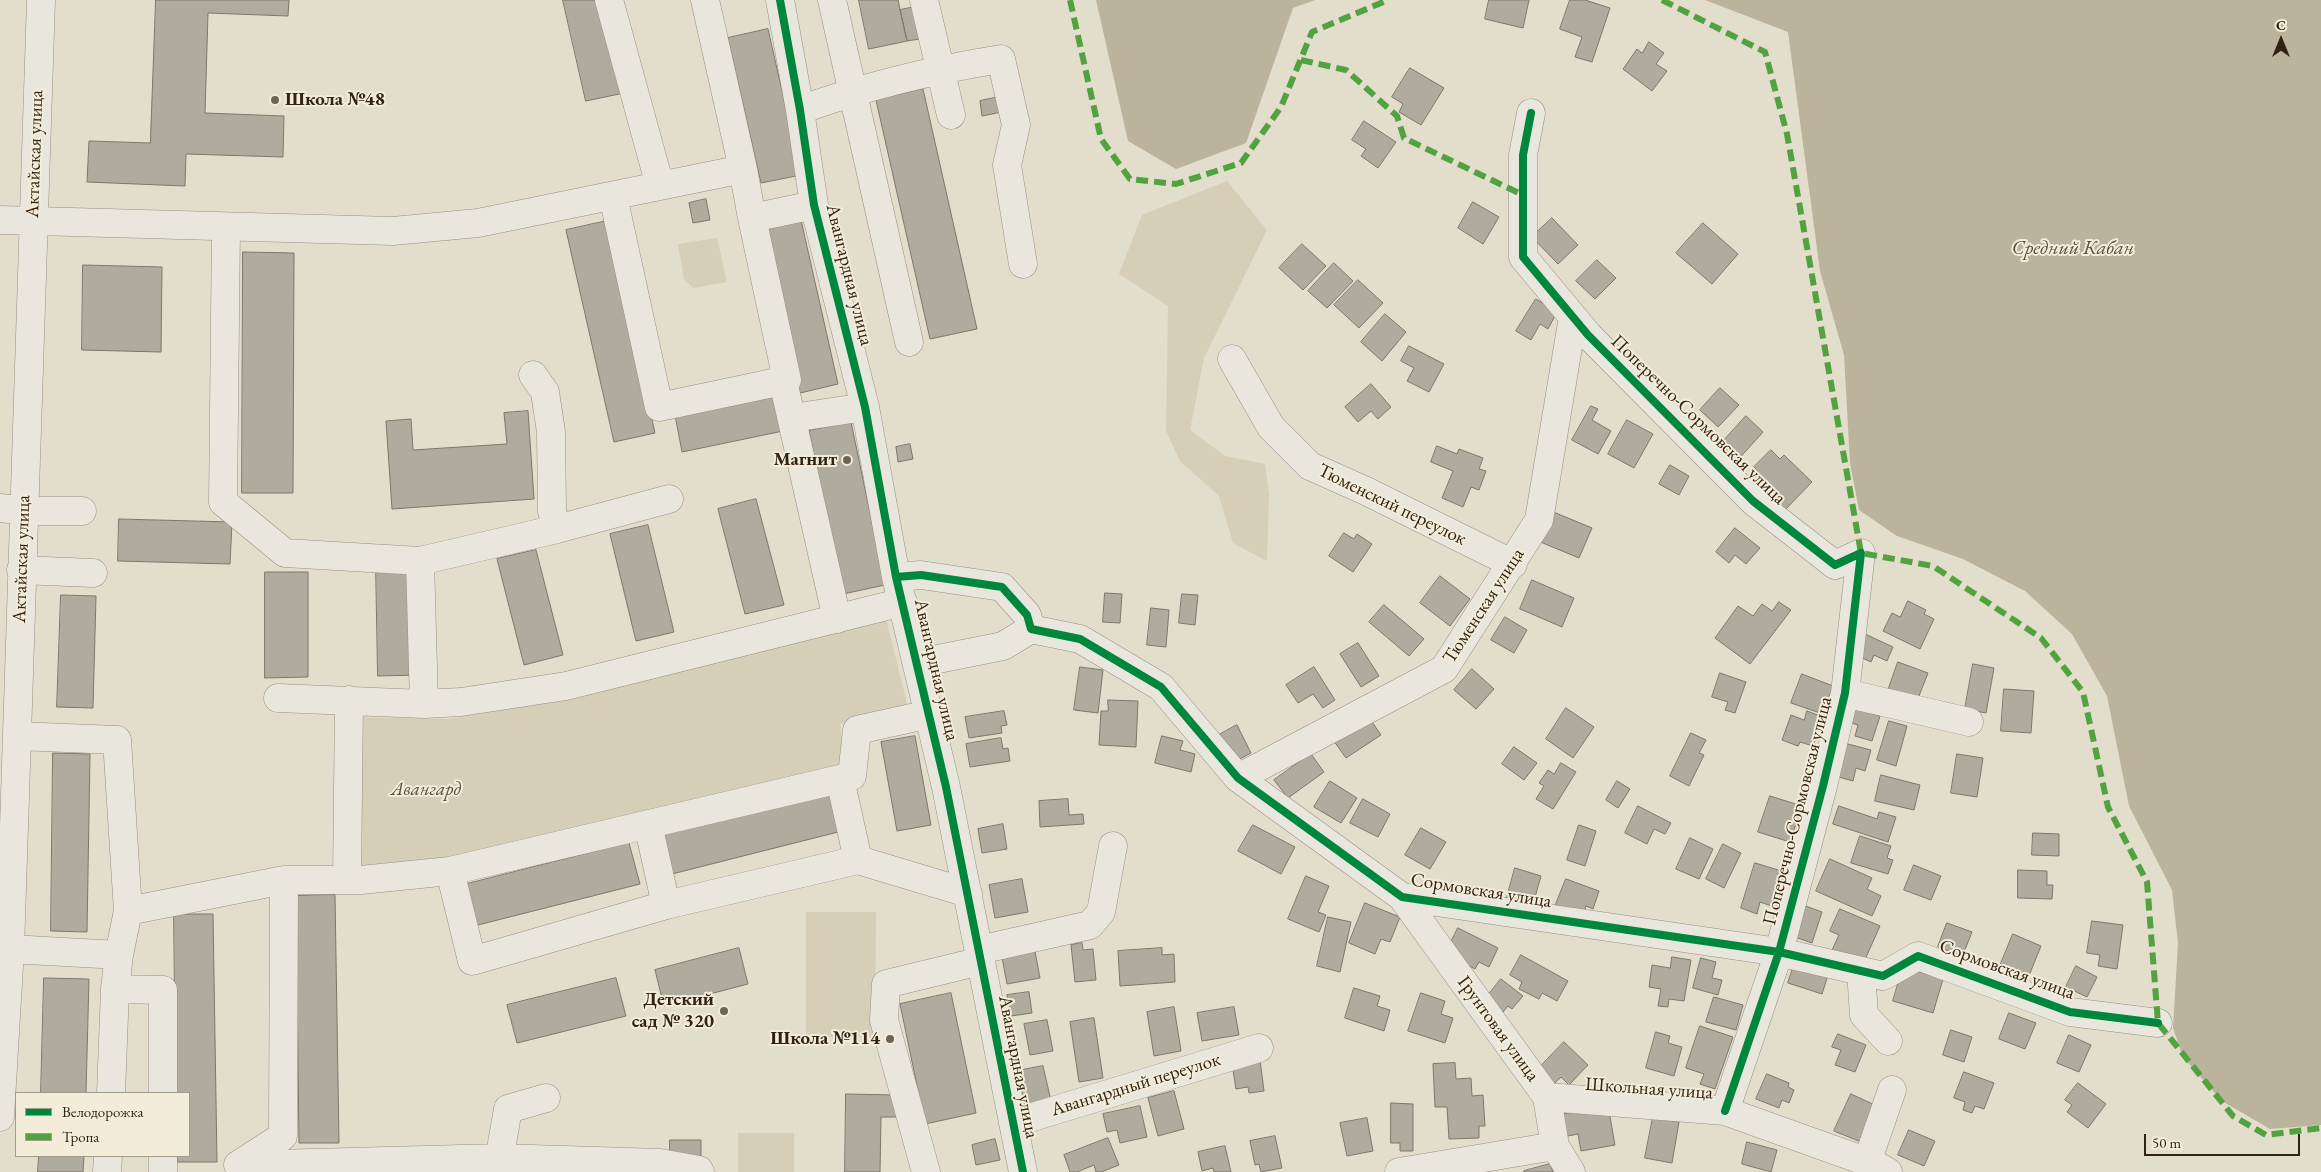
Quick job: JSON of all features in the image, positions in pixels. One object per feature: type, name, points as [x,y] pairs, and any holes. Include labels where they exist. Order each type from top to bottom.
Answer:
[{"type":"street","name":"Актайская улица","points":[[0,1117],[10,949],[17,736],[9,667],[22,570],[12,510],[33,222],[42,0]]},
{"type":"street","points":[[610,0],[660,186]]},
{"type":"street","points":[[612,196],[659,407],[787,380],[706,0]]},
{"type":"street","name":"Авангардная улица","points":[[780,0],[800,110],[814,205],[865,407],[900,590],[930,714],[1023,1172]]},
{"type":"street","points":[[832,0],[909,342]]},
{"type":"street","points":[[924,0],[951,115]]},
{"type":"street","points":[[800,110],[852,91],[940,68],[1001,59],[1016,126],[1007,165],[1023,264]]},
{"type":"street","name":"Поперечно-Сормовская улица","points":[[1532,113],[1523,155],[1523,257],[1588,334],[1753,501],[1835,565],[1861,553],[1845,693],[1779,952],[1725,1111]]},
{"type":"street","points":[[0,220],[393,231],[478,223],[743,169]]},
{"type":"street","points":[[752,218],[814,205]]},
{"type":"street","points":[[226,226],[223,502],[285,553],[420,560],[557,529],[668,499]]},
{"type":"street","name":"Тюменская улица","points":[[1238,778],[1444,668],[1513,564],[1539,520],[1573,317]]},
{"type":"street","name":"Тюменский переулок","points":[[1232,359],[1271,427],[1310,466],[1366,491],[1513,564]]},
{"type":"street","points":[[533,375],[545,392],[551,432],[552,511],[557,529]]},
{"type":"street","points":[[783,381],[837,618]]},
{"type":"street","points":[[792,418],[865,407]]},
{"type":"street","points":[[12,510],[82,511]]},
{"type":"street","points":[[420,560],[424,704]]},
{"type":"street","points":[[22,570],[93,573]]},
{"type":"street","points":[[278,698],[424,704],[460,702],[566,686],[837,618],[900,590],[921,576],[1002,587],[1027,615],[1031,629],[1004,646],[918,663]]},
{"type":"street","name":"Сормовская улица","points":[[1031,629],[1080,639],[1161,686],[1238,778],[1402,897],[1779,952],[1883,976],[1918,956],[2070,1012],[2158,1023]]},
{"type":"street","points":[[1845,693],[1969,722]]},
{"type":"street","points":[[347,880],[349,700]]},
{"type":"street","points":[[128,910],[284,880],[347,880],[450,871],[840,779],[852,776],[857,730],[930,714]]},
{"type":"street","points":[[17,736],[117,740],[128,910],[119,955],[110,1092]]},
{"type":"street","points":[[840,779],[858,860]]},
{"type":"street","points":[[648,824],[666,905]]},
{"type":"street","points":[[926,1172],[884,1020],[886,984],[1090,925],[1101,912],[1113,846]]},
{"type":"street","points":[[450,871],[472,961],[666,905],[858,860],[968,894]]},
{"type":"street","points":[[238,1168],[283,1136],[284,880]]},
{"type":"street","name":"Грунтовая улица","points":[[1402,897],[1547,1097],[1555,1146],[1571,1172]]},
{"type":"street","points":[[10,949],[119,955]]},
{"type":"street","points":[[1861,971],[1864,1015],[1888,1041]]},
{"type":"street","points":[[116,989],[163,990],[163,1092]]},
{"type":"street","name":"Авангардный переулок","points":[[1013,1123],[1259,1048]]},
{"type":"street","points":[[1877,1167],[1892,1090]]},
{"type":"street","name":"Школьная улица","points":[[1547,1097],[1725,1111],[1877,1167]]},
{"type":"street","points":[[498,1165],[508,1109],[546,1098]]},
{"type":"street","points":[[1399,1172],[1555,1146]]},
{"type":"street","points":[[107,1172],[108,1157]]},
{"type":"street","points":[[163,1157],[163,1172]]},
{"type":"street","points":[[238,1168],[660,1163],[699,1170],[700,1172]]},
{"type":"green space","points":[[1227,181],[1267,230],[1204,358],[1190,430],[1225,456],[1265,464],[1269,495],[1267,561],[1233,543],[1219,496],[1180,461],[1166,431],[1168,306],[1119,274],[1142,215]]},
{"type":"green space","points":[[717,238],[727,282],[693,288],[684,279],[678,244]]},
{"type":"green space","name":"Авангард","points":[[886,619],[908,707],[840,724],[845,764],[463,860],[353,868],[354,717],[448,719],[557,701]]},
{"type":"green space","points":[[806,912],[876,912],[875,1037],[806,1037]]},
{"type":"green space","points":[[738,1133],[794,1133],[794,1172],[738,1172]]},
{"type":"water","points":[[1096,0],[1315,0],[1293,8],[1246,143],[1176,169],[1128,141]]},
{"type":"water","name":"Средний Кабан","points":[[1705,0],[2321,0],[2321,1125],[2270,1129],[2222,1101],[2183,1057],[2173,1028],[2178,943],[2172,890],[2129,806],[2107,696],[2072,634],[2025,591],[1963,559],[1897,536],[1859,510],[1850,463],[1844,355],[1820,271],[1788,32]]},
{"type":"building","points":[[156,0],[289,0],[288,16],[208,13],[205,113],[284,116],[283,157],[186,154],[185,186],[87,182],[89,141],[150,143]]},
{"type":"building","points":[[563,0],[603,0],[624,93],[586,101]]},
{"type":"building","points":[[859,0],[898,0],[907,41],[869,49]]},
{"type":"building","points":[[1489,0],[1529,0],[1523,28],[1485,19]]},
{"type":"building","points":[[1570,0],[1585,0],[1610,8],[1592,62],[1575,57],[1582,37],[1560,29]]},
{"type":"building","points":[[920,6],[926,38],[907,41],[900,10]]},
{"type":"building","points":[[768,29],[801,175],[761,183],[728,38]]},
{"type":"building","points":[[1649,42],[1664,53],[1656,64],[1667,71],[1652,91],[1623,69],[1637,49],[1642,53]]},
{"type":"building","points":[[1410,68],[1444,88],[1421,125],[1399,112],[1403,104],[1392,97]]},
{"type":"building","points":[[923,89],[977,329],[930,339],[876,100]]},
{"type":"building","points":[[999,97],[1002,112],[982,116],[980,101]]},
{"type":"building","points":[[1364,121],[1396,142],[1378,168],[1361,156],[1366,149],[1352,140]]},
{"type":"building","points":[[706,199],[710,220],[693,223],[689,203]]},
{"type":"building","points":[[1473,202],[1499,217],[1483,244],[1458,228]]},
{"type":"building","points":[[1552,218],[1578,245],[1558,264],[1532,237]]},
{"type":"building","points":[[801,220],[838,384],[796,394],[759,229]]},
{"type":"building","points":[[607,221],[655,433],[614,442],[566,230]]},
{"type":"building","points":[[1703,223],[1738,254],[1712,284],[1676,253]]},
{"type":"building","points":[[1302,244],[1326,266],[1303,290],[1279,268]]},
{"type":"building","points":[[243,252],[294,253],[293,493],[242,493]]},
{"type":"building","points":[[1597,260],[1616,278],[1595,299],[1576,281]]},
{"type":"building","points":[[1334,263],[1353,281],[1327,308],[1308,291]]},
{"type":"building","points":[[83,265],[162,267],[161,352],[82,350]]},
{"type":"building","points":[[1358,280],[1383,303],[1359,328],[1334,305]]},
{"type":"building","points":[[1536,299],[1557,312],[1548,329],[1540,324],[1531,340],[1516,331]]},
{"type":"building","points":[[1385,314],[1406,332],[1382,361],[1361,342]]},
{"type":"building","points":[[1409,346],[1444,364],[1429,392],[1407,381],[1414,368],[1401,361]]},
{"type":"building","points":[[1371,384],[1391,407],[1378,419],[1371,411],[1358,422],[1345,407]]},
{"type":"building","points":[[1720,388],[1739,405],[1718,427],[1700,410]]},
{"type":"building","points":[[781,393],[788,430],[682,452],[675,415]]},
{"type":"building","points":[[1591,406],[1598,409],[1592,420],[1611,431],[1598,454],[1572,440]]},
{"type":"building","points":[[528,411],[534,499],[392,509],[386,421],[411,419],[413,450],[507,444],[504,413]]},
{"type":"building","points":[[1746,416],[1763,432],[1736,462],[1719,446]]},
{"type":"building","points":[[1627,420],[1653,434],[1634,468],[1608,454]]},
{"type":"building","points":[[851,422],[885,585],[843,594],[809,431]]},
{"type":"building","points":[[910,444],[913,459],[898,462],[896,447]]},
{"type":"building","points":[[1437,446],[1457,454],[1459,449],[1483,458],[1479,469],[1486,471],[1479,490],[1471,487],[1463,507],[1442,498],[1453,471],[1431,462]]},
{"type":"building","points":[[1771,450],[1780,459],[1784,455],[1812,482],[1780,515],[1747,483],[1758,472],[1754,467]]},
{"type":"building","points":[[1670,465],[1689,476],[1679,495],[1659,484]]},
{"type":"building","points":[[756,499],[784,605],[745,614],[718,509]]},
{"type":"building","points":[[1551,511],[1592,528],[1579,558],[1538,541]]},
{"type":"building","points":[[119,519],[232,522],[230,564],[118,561]]},
{"type":"building","points":[[648,525],[674,632],[636,641],[610,534]]},
{"type":"building","points":[[1735,528],[1760,548],[1746,564],[1735,555],[1729,563],[1716,552]]},
{"type":"building","points":[[1344,533],[1354,539],[1357,534],[1372,544],[1353,572],[1329,556]]},
{"type":"building","points":[[536,550],[563,655],[524,665],[497,559]]},
{"type":"building","points":[[376,566],[418,566],[420,675],[378,676]]},
{"type":"building","points":[[265,572],[308,572],[308,677],[265,678]]},
{"type":"building","points":[[1440,576],[1470,599],[1450,626],[1420,603]]},
{"type":"building","points":[[1532,580],[1574,598],[1562,627],[1520,609]]},
{"type":"building","points":[[1105,593],[1122,594],[1120,623],[1103,622]]},
{"type":"building","points":[[1182,594],[1198,595],[1195,625],[1179,623]]},
{"type":"building","points":[[61,595],[96,596],[93,708],[57,707]]},
{"type":"building","points":[[1908,601],[1926,610],[1924,614],[1934,619],[1920,649],[1883,631],[1892,613],[1900,617]]},
{"type":"building","points":[[1779,602],[1791,610],[1750,664],[1715,638],[1738,606],[1753,616],[1762,604],[1772,611]]},
{"type":"building","points":[[1384,605],[1424,639],[1409,656],[1369,622]]},
{"type":"building","points":[[1151,608],[1169,610],[1166,647],[1147,645]]},
{"type":"building","points":[[1505,617],[1527,630],[1514,653],[1491,640]]},
{"type":"building","points":[[1865,634],[1893,647],[1887,661],[1874,655],[1871,662],[1856,655]]},
{"type":"building","points":[[1358,643],[1379,676],[1361,687],[1340,654]]},
{"type":"building","points":[[1898,662],[1928,673],[1917,701],[1888,691]]},
{"type":"building","points":[[1973,664],[1994,668],[1986,713],[1965,709]]},
{"type":"building","points":[[1080,667],[1103,670],[1098,713],[1074,710]]},
{"type":"building","points":[[1314,667],[1335,700],[1323,708],[1313,694],[1298,703],[1286,685]]},
{"type":"building","points":[[1472,669],[1494,689],[1476,709],[1454,690]]},
{"type":"building","points":[[1720,673],[1746,682],[1735,713],[1725,710],[1728,702],[1712,697]]},
{"type":"building","points":[[1802,674],[1833,686],[1823,714],[1791,703]]},
{"type":"building","points":[[2004,689],[2034,691],[2031,733],[2001,731]]},
{"type":"building","points":[[1108,700],[1138,701],[1136,747],[1099,745],[1101,711],[1108,711]]},
{"type":"building","points":[[1566,708],[1594,727],[1573,758],[1546,739]]},
{"type":"building","points":[[1853,708],[1880,716],[1872,741],[1855,736],[1858,725],[1848,722]]},
{"type":"building","points":[[1004,711],[1007,725],[1001,726],[1002,733],[969,738],[965,717]]},
{"type":"building","points":[[1807,711],[1823,717],[1813,746],[1800,742],[1798,746],[1782,740],[1791,715],[1804,720]]},
{"type":"building","points":[[1366,713],[1381,735],[1346,758],[1331,737]]},
{"type":"building","points":[[1889,721],[1907,726],[1896,766],[1877,760]]},
{"type":"building","points":[[1237,725],[1251,753],[1234,762],[1215,737]]},
{"type":"building","points":[[1691,733],[1706,740],[1699,753],[1704,755],[1689,786],[1670,776]]},
{"type":"building","points":[[915,736],[931,825],[897,831],[881,742]]},
{"type":"building","points":[[1162,736],[1183,741],[1180,750],[1195,754],[1191,772],[1155,763]]},
{"type":"building","points":[[1001,738],[1003,749],[1008,748],[1010,761],[970,767],[966,744]]},
{"type":"building","points":[[1844,743],[1871,750],[1865,771],[1856,768],[1853,781],[1835,776]]},
{"type":"building","points":[[1514,747],[1537,763],[1524,780],[1502,764]]},
{"type":"building","points":[[53,753],[90,754],[87,932],[51,931]]},
{"type":"building","points":[[1311,754],[1324,772],[1288,798],[1274,780]]},
{"type":"building","points":[[1957,754],[1983,758],[1977,797],[1951,793]]},
{"type":"building","points":[[1561,763],[1576,772],[1553,809],[1536,799],[1544,786],[1539,783],[1548,770],[1554,774]]},
{"type":"building","points":[[1881,775],[1920,785],[1914,810],[1875,801]]},
{"type":"building","points":[[1330,781],[1357,798],[1341,823],[1314,807]]},
{"type":"building","points":[[1617,781],[1630,789],[1618,808],[1606,800]]},
{"type":"building","points":[[832,790],[842,831],[672,874],[662,833]]},
{"type":"building","points":[[1770,796],[1802,806],[1790,842],[1758,832]]},
{"type":"building","points":[[1068,799],[1069,815],[1083,814],[1084,824],[1040,827],[1039,801]]},
{"type":"building","points":[[1363,799],[1390,814],[1378,837],[1350,823]]},
{"type":"building","points":[[1638,806],[1671,823],[1665,834],[1654,829],[1647,844],[1625,833]]},
{"type":"building","points":[[1839,806],[1877,819],[1879,812],[1896,817],[1888,842],[1833,824]]},
{"type":"building","points":[[1003,824],[1007,849],[982,853],[978,829]]},
{"type":"building","points":[[1253,825],[1295,847],[1281,874],[1238,851]]},
{"type":"building","points":[[1579,825],[1596,831],[1585,866],[1567,860]]},
{"type":"building","points":[[1421,828],[1446,842],[1430,869],[1405,855]]},
{"type":"building","points":[[2033,833],[2059,834],[2059,856],[2032,855]]},
{"type":"building","points":[[1860,836],[1891,846],[1887,858],[1893,860],[1888,874],[1851,863]]},
{"type":"building","points":[[1690,838],[1713,849],[1699,879],[1676,869]]},
{"type":"building","points":[[629,843],[640,884],[470,927],[459,886]]},
{"type":"building","points":[[1723,844],[1741,853],[1724,888],[1706,879]]},
{"type":"building","points":[[1830,859],[1872,878],[1867,889],[1881,896],[1872,916],[1816,891]]},
{"type":"building","points":[[1755,863],[1785,872],[1774,907],[1760,902],[1757,914],[1741,908]]},
{"type":"building","points":[[1914,865],[1941,876],[1931,900],[1904,890]]},
{"type":"building","points":[[1515,868],[1541,876],[1532,908],[1506,901]]},
{"type":"building","points":[[2018,870],[2047,871],[2047,885],[2053,885],[2052,899],[2018,898]]},
{"type":"building","points":[[1306,876],[1329,886],[1318,912],[1326,915],[1319,932],[1288,919]]},
{"type":"building","points":[[1022,879],[1028,912],[995,918],[989,885]]},
{"type":"building","points":[[1566,879],[1599,891],[1593,909],[1586,906],[1581,920],[1554,909]]},
{"type":"building","points":[[335,895],[339,1143],[299,1143],[296,896]]},
{"type":"building","points":[[1365,903],[1400,917],[1390,942],[1381,939],[1375,954],[1349,943]]},
{"type":"building","points":[[1800,904],[1822,912],[1812,943],[1789,935]]},
{"type":"building","points":[[1840,909],[1880,926],[1863,964],[1832,950],[1839,935],[1830,931]]},
{"type":"building","points":[[174,914],[213,914],[217,1162],[177,1162],[177,1157],[190,1157],[190,1092],[176,1092]]},
{"type":"building","points":[[1328,917],[1351,922],[1340,972],[1317,966]]},
{"type":"building","points":[[2092,921],[2123,925],[2117,969],[2098,966],[2100,955],[2087,953]]},
{"type":"building","points":[[1947,923],[1972,932],[1962,957],[1938,947]]},
{"type":"building","points":[[1458,928],[1498,948],[1489,967],[1479,962],[1475,969],[1453,957],[1449,946]]},
{"type":"building","points":[[2013,934],[2041,946],[2028,978],[2000,966]]},
{"type":"building","points":[[1082,943],[1083,950],[1093,949],[1096,980],[1075,982],[1071,945]]},
{"type":"building","points":[[1034,946],[1040,978],[1007,984],[1001,952]]},
{"type":"building","points":[[739,948],[748,984],[664,1006],[655,970]]},
{"type":"building","points":[[1162,948],[1162,955],[1174,954],[1175,982],[1120,986],[1118,951]]},
{"type":"building","points":[[1521,955],[1568,981],[1557,1001],[1542,993],[1539,999],[1519,989],[1522,982],[1510,975]]},
{"type":"building","points":[[1672,957],[1691,960],[1684,1001],[1669,999],[1668,1007],[1658,1006],[1661,989],[1649,987],[1652,965],[1670,968]]},
{"type":"building","points":[[1701,958],[1716,962],[1712,978],[1722,980],[1718,995],[1693,988]]},
{"type":"building","points":[[1794,965],[1828,975],[1822,994],[1788,983]]},
{"type":"building","points":[[2076,966],[2097,977],[2087,997],[2066,987]]},
{"type":"building","points":[[1903,967],[1943,979],[1933,1013],[1893,1001]]},
{"type":"building","points":[[44,978],[89,979],[86,1092],[41,1092]]},
{"type":"building","points":[[616,978],[626,1016],[517,1043],[507,1005]]},
{"type":"building","points":[[1501,979],[1523,996],[1512,1009],[1508,1006],[1498,1018],[1481,1004]]},
{"type":"building","points":[[1354,988],[1380,996],[1377,1006],[1390,1010],[1384,1031],[1345,1018]]},
{"type":"building","points":[[1029,992],[1032,1013],[1011,1016],[1007,995]]},
{"type":"building","points":[[951,993],[976,1113],[925,1124],[900,1004]]},
{"type":"building","points":[[1421,993],[1445,1001],[1441,1014],[1453,1018],[1445,1043],[1408,1031]]},
{"type":"building","points":[[1714,997],[1743,1005],[1736,1030],[1706,1022]]},
{"type":"building","points":[[1174,1007],[1181,1051],[1154,1056],[1147,1012]]},
{"type":"building","points":[[1234,1007],[1239,1035],[1202,1041],[1197,1013]]},
{"type":"building","points":[[2009,1013],[2036,1023],[2025,1049],[1999,1039]]},
{"type":"building","points":[[1094,1018],[1103,1078],[1079,1082],[1070,1022]]},
{"type":"building","points":[[1047,1020],[1053,1051],[1030,1055],[1024,1024]]},
{"type":"building","points":[[1700,1026],[1733,1037],[1715,1089],[1700,1084],[1704,1074],[1686,1068]]},
{"type":"building","points":[[1951,1030],[1972,1037],[1964,1062],[1943,1055]]},
{"type":"building","points":[[1656,1032],[1670,1036],[1668,1043],[1682,1047],[1674,1076],[1646,1068]]},
{"type":"building","points":[[1838,1034],[1866,1045],[1855,1072],[1835,1065],[1841,1050],[1832,1047]]},
{"type":"building","points":[[2069,1035],[2091,1045],[2079,1072],[2057,1063]]},
{"type":"building","points":[[1564,1042],[1588,1065],[1569,1085],[1561,1077],[1554,1084],[1538,1069]]},
{"type":"building","points":[[1260,1060],[1264,1091],[1249,1093],[1248,1087],[1236,1089],[1232,1064]]},
{"type":"building","points":[[1455,1063],[1456,1079],[1471,1078],[1472,1096],[1483,1095],[1485,1126],[1479,1126],[1479,1138],[1449,1139],[1447,1107],[1435,1107],[1433,1064]]},
{"type":"building","points":[[1043,1066],[1051,1101],[1025,1107],[1017,1071]]},
{"type":"building","points":[[1964,1072],[1994,1083],[1984,1109],[1975,1106],[1972,1113],[1963,1110],[1965,1102],[1954,1098]]},
{"type":"building","points":[[1767,1074],[1789,1083],[1788,1087],[1794,1090],[1789,1103],[1782,1100],[1779,1108],[1756,1099]]},
{"type":"building","points":[[2078,1083],[2106,1104],[2088,1128],[2067,1112],[2072,1105],[2065,1100]]},
{"type":"building","points":[[1174,1091],[1184,1129],[1158,1136],[1148,1098]]},
{"type":"building","points":[[846,1094],[897,1095],[897,1117],[881,1117],[880,1172],[845,1172]]},
{"type":"building","points":[[1851,1094],[1877,1106],[1861,1142],[1834,1131]]},
{"type":"building","points":[[1391,1103],[1413,1104],[1413,1151],[1400,1151],[1400,1143],[1391,1143]]},
{"type":"building","points":[[1140,1106],[1147,1137],[1120,1143],[1117,1130],[1107,1132],[1103,1114]]},
{"type":"building","points":[[1608,1106],[1615,1145],[1581,1151],[1578,1134],[1563,1137],[1559,1115]]},
{"type":"building","points":[[1653,1117],[1679,1122],[1672,1163],[1645,1158]]},
{"type":"building","points":[[1367,1118],[1373,1151],[1347,1156],[1340,1123]]},
{"type":"building","points":[[1909,1130],[1935,1141],[1924,1166],[1898,1155]]},
{"type":"building","points":[[1275,1136],[1282,1168],[1261,1172],[1259,1164],[1255,1165],[1250,1141]]},
{"type":"building","points":[[1108,1138],[1119,1165],[1101,1172],[1096,1172],[1094,1165],[1077,1172],[1070,1172],[1064,1155]]},
{"type":"building","points":[[995,1139],[1000,1160],[976,1165],[972,1145]]},
{"type":"building","points":[[670,1140],[701,1140],[701,1160],[670,1160]]},
{"type":"building","points":[[1747,1142],[1777,1150],[1771,1172],[1742,1164]]},
{"type":"building","points":[[1225,1146],[1231,1172],[1214,1172],[1213,1168],[1202,1171],[1198,1152]]},
{"type":"building","points":[[39,1157],[84,1157],[83,1172],[38,1172]]},
{"type":"building","points":[[1550,1164],[1553,1172],[1524,1172],[1524,1171]]},
{"type":"marked path","points":[[1070,0],[1101,139],[1130,179],[1176,184],[1241,163],[1281,107],[1312,32],[1388,0]]},
{"type":"marked path","points":[[1662,0],[1765,52],[1787,134],[1861,553],[1933,566],[2041,638],[2083,692],[2108,807],[2147,882],[2158,1023],[2233,1116],[2266,1135],[2321,1128]]},
{"type":"marked path","points":[[1301,60],[1346,70],[1397,116],[1404,138],[1523,195]]},
{"type":"cycle path","points":[[780,0],[800,110],[814,205],[865,407],[896,577],[946,787],[1023,1172]]},
{"type":"cycle path","points":[[1531,113],[1523,155],[1523,257],[1588,335],[1753,501],[1835,565],[1861,553],[1845,693],[1823,786],[1779,952],[1725,1111]]},
{"type":"cycle path","points":[[896,577],[921,575],[1002,587],[1027,615],[1031,629],[1080,639],[1161,687],[1238,778],[1402,897],[1779,952],[1883,976],[1918,956],[2070,1012],[2158,1023]]},
{"type":"place","name":"Школа №48","points":[[275,100]]},
{"type":"place","name":"Магнит","points":[[847,460]]},
{"type":"place","name":"Детский сад № 320","points":[[724,1011]]},
{"type":"place","name":"Школа №114","points":[[890,1039]]}]
